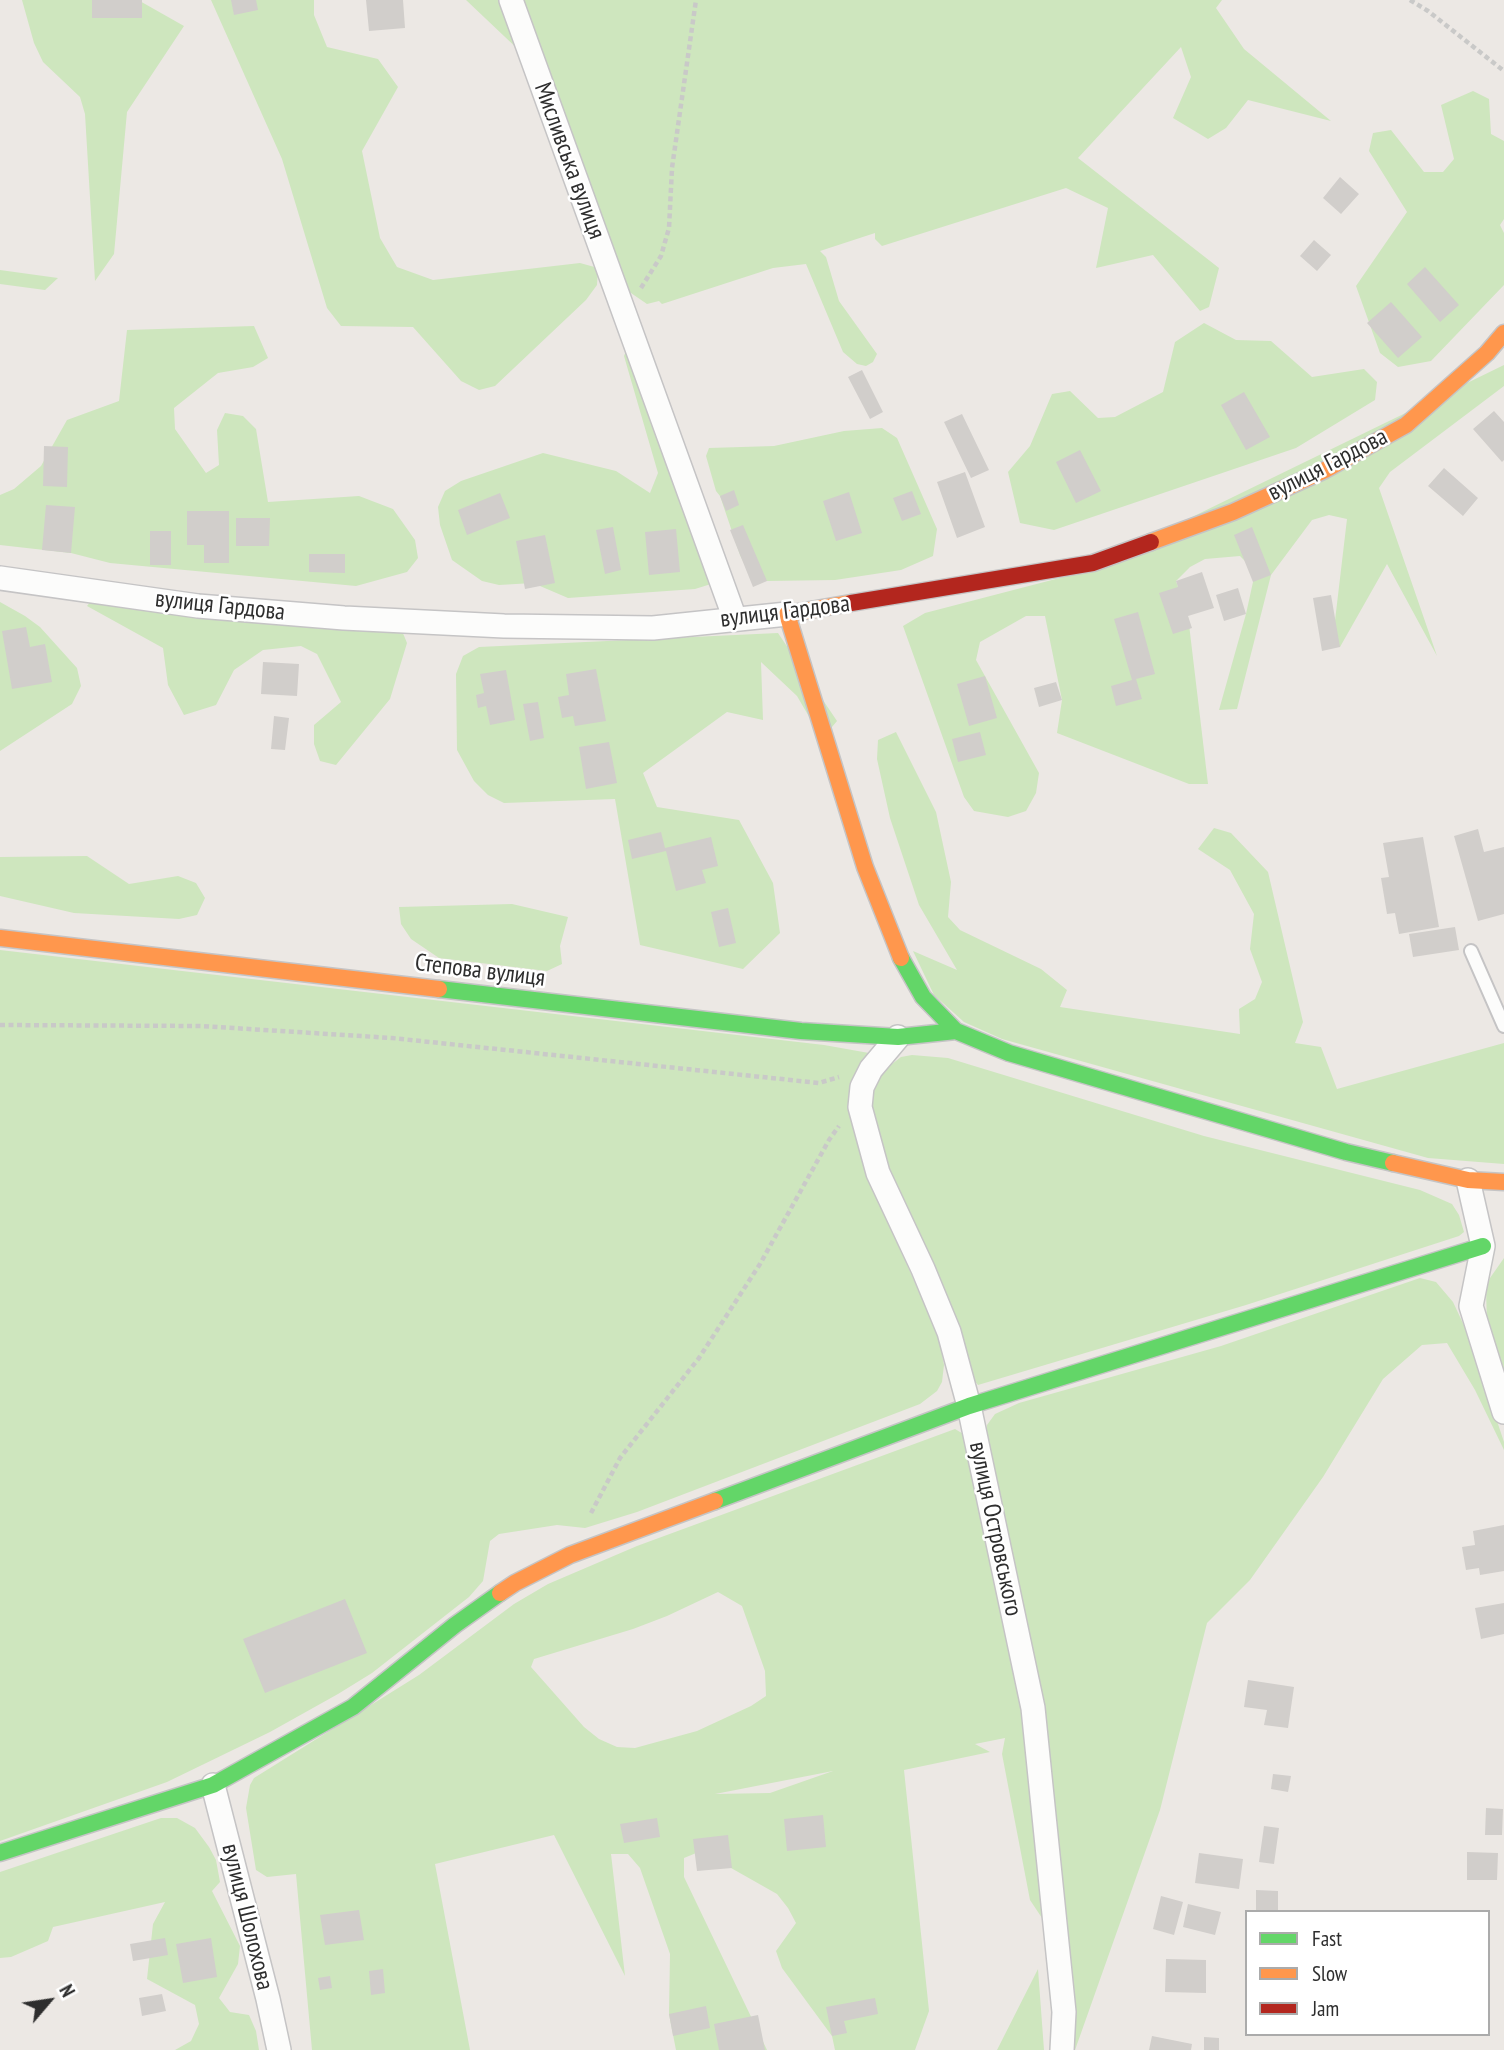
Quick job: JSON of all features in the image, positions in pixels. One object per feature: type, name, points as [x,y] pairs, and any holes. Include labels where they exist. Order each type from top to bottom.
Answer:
[{"type":"street","name":"Мисливська вулиця","points":[[511,0],[735,619]]},
{"type":"street","name":"вулиця Гардова","points":[[0,578],[198,606],[344,618],[505,626],[653,628],[787,614],[1093,563],[1233,512],[1325,470],[1406,425],[1487,353],[1504,333]]},
{"type":"street","points":[[787,614],[865,867],[888,930],[923,997],[956,1031],[1009,1053],[1333,1148],[1468,1180],[1504,1182]]},
{"type":"street","name":"Степова вулиця","points":[[0,937],[801,1031],[898,1037],[956,1031]]},
{"type":"street","name":"вулиця Островського","points":[[898,1037],[871,1069],[862,1087],[860,1107],[878,1173],[923,1269],[948,1332],[969,1406],[1033,1708],[1064,2012],[1062,2050]]},
{"type":"street","points":[[1468,1180],[1483,1246],[1471,1306],[1504,1412]]},
{"type":"street","points":[[0,1853],[213,1785],[352,1707],[455,1625],[515,1583],[570,1555],[969,1406],[1483,1246]]},
{"type":"street","name":"вулиця Шолохова","points":[[213,1785],[279,2050]]},
{"type":"lane","points":[[1471,951],[1504,1026]]},
{"type":"path","points":[[627,321],[660,256],[669,228],[672,168],[696,0]]},
{"type":"path","points":[[1410,0],[1504,71]]},
{"type":"path","points":[[0,1025],[201,1026],[392,1038],[819,1083],[871,1069]]},
{"type":"path","points":[[589,1518],[620,1458],[699,1358],[760,1264],[829,1140],[846,1116],[860,1107]]},
{"type":"green space","points":[[22,0],[138,0],[184,26],[127,112],[114,254],[95,281],[85,114],[80,97],[43,62],[34,43]]},
{"type":"green space","points":[[211,0],[314,0],[314,15],[327,47],[378,59],[398,87],[362,151],[380,238],[397,267],[433,280],[580,263],[598,268],[597,285],[586,300],[495,386],[479,390],[461,381],[413,327],[341,326],[327,308],[282,159]]},
{"type":"green space","points":[[466,0],[505,0],[524,55]]},
{"type":"green space","points":[[522,0],[1222,0],[1216,8],[1244,49],[1331,121],[1248,100],[1226,128],[1208,139],[1173,118],[1191,77],[1181,47],[1078,158],[1219,268],[1209,307],[1200,311],[1153,255],[1096,268],[1108,208],[1066,188],[882,246],[875,239],[875,233],[820,251],[826,257],[839,301],[877,354],[873,362],[866,366],[857,364],[843,352],[806,264],[773,268],[662,304],[659,301],[647,304],[628,291]]},
{"type":"green space","points":[[1473,91],[1489,99],[1491,134],[1504,141],[1504,219],[1500,225],[1504,233],[1504,285],[1431,361],[1398,367],[1380,353],[1356,286],[1407,212],[1369,151],[1373,133],[1391,130],[1424,172],[1443,172],[1454,159],[1441,105]]},
{"type":"green space","points":[[0,270],[58,278],[45,290],[0,284]]},
{"type":"green space","points":[[1204,323],[1236,340],[1271,341],[1312,377],[1364,369],[1377,382],[1375,400],[1296,448],[1054,530],[1020,523],[1008,472],[1030,446],[1052,394],[1070,391],[1098,418],[1115,417],[1163,392],[1175,342]]},
{"type":"green space","points":[[254,326],[268,358],[253,367],[218,373],[174,408],[175,429],[206,473],[219,465],[217,430],[225,413],[243,416],[256,429],[268,502],[359,496],[393,509],[415,540],[418,558],[407,572],[356,586],[110,563],[71,553],[0,545],[0,495],[14,489],[41,466],[67,420],[119,401],[127,330]]},
{"type":"green space","points":[[631,339],[711,584],[695,589],[568,598],[533,583],[499,585],[482,581],[452,560],[440,525],[438,507],[445,491],[461,481],[543,453],[616,471],[650,493],[658,473],[624,356]]},
{"type":"green space","points":[[1504,365],[1504,386],[1390,472],[1379,488],[1437,656],[1387,564],[1340,647],[1332,646],[1347,519],[1329,515],[1312,520],[1271,575],[1237,709],[1219,710],[1246,614],[1253,582],[1252,568],[1240,556],[1205,559],[1190,567],[1176,581],[1188,616],[1208,784],[1189,784],[1057,733],[1062,700],[1045,616],[1026,616],[980,642],[976,660],[1039,773],[1036,793],[1026,811],[1008,817],[974,811],[964,797],[903,626],[925,613],[1075,574]]},
{"type":"green space","points":[[882,428],[897,438],[937,529],[933,556],[901,570],[835,580],[752,579],[716,491],[706,456],[709,448],[774,446],[844,431]]},
{"type":"green space","points":[[95,596],[400,626],[407,643],[390,699],[336,765],[320,761],[314,744],[314,725],[341,702],[317,654],[301,646],[263,650],[234,670],[216,705],[184,715],[168,685],[163,648],[87,606]]},
{"type":"green space","points":[[0,602],[40,627],[77,668],[81,686],[72,704],[0,751]]},
{"type":"green space","points":[[778,633],[837,721],[822,739],[797,696],[761,662],[763,720],[727,712],[643,773],[657,807],[739,820],[773,883],[780,933],[743,969],[640,945],[615,799],[504,803],[488,795],[474,781],[457,750],[456,674],[463,656],[479,647]]},
{"type":"green space","points":[[896,732],[936,812],[951,882],[948,917],[960,930],[1041,969],[1067,990],[1060,1007],[1240,1034],[1239,1009],[1255,999],[1262,982],[1250,949],[1254,914],[1230,870],[1198,849],[1214,828],[1231,833],[1268,872],[1303,1022],[1295,1043],[1321,1047],[1337,1089],[1504,1043],[1504,1164],[1428,1158],[1002,1039],[964,1022],[934,995],[913,951],[957,970],[919,905],[890,818],[877,759],[878,740]]},
{"type":"green space","points":[[87,856],[129,884],[178,876],[196,883],[205,898],[197,915],[179,919],[74,913],[0,896],[0,857]]},
{"type":"green space","points":[[512,904],[568,917],[560,946],[562,964],[547,971],[439,958],[411,939],[401,924],[399,907]]},
{"type":"green space","points":[[0,950],[824,1045],[869,1053],[852,1082],[861,1146],[877,1197],[939,1337],[944,1365],[942,1382],[937,1391],[920,1404],[637,1512],[585,1528],[557,1525],[499,1534],[490,1541],[483,1581],[469,1597],[372,1673],[338,1694],[270,1732],[167,1782],[0,1841]]},
{"type":"green space","points":[[912,1055],[948,1058],[1204,1136],[1420,1190],[1452,1204],[1459,1215],[1464,1232],[1459,1236],[1246,1305],[978,1385],[973,1379],[883,1160],[871,1110],[872,1090],[883,1071],[901,1057]]},
{"type":"green space","points":[[1504,1258],[1504,1371],[1487,1324],[1486,1289]]},
{"type":"green space","points":[[1420,1278],[1436,1282],[1453,1302],[1468,1334],[1504,1442],[1504,1450],[1475,1390],[1447,1343],[1422,1345],[1383,1379],[1323,1477],[1250,1580],[1207,1623],[1160,1810],[1075,2050],[1074,2021],[1046,1924],[1030,1900],[1002,1754],[1005,1738],[975,1744],[990,1752],[904,1770],[929,2011],[915,2050],[835,2050],[832,2036],[782,1968],[776,1951],[796,1923],[788,1908],[777,1894],[701,1851],[684,1858],[684,1877],[767,2050],[676,2050],[669,2014],[670,1954],[640,1868],[628,1854],[611,1854],[625,1976],[554,1835],[435,1864],[470,2050],[312,2050],[296,1874],[267,1877],[256,1870],[246,1808],[254,1778],[419,1675],[514,1604],[548,1584],[637,1546],[955,1429],[965,1435],[1042,1712],[1014,1560],[985,1438],[987,1425],[995,1414],[1019,1403],[1221,1346]],"holes":[[[718,1592],[742,1606],[765,1671],[766,1696],[751,1706],[697,1731],[635,1748],[617,1747],[599,1739],[584,1727],[531,1667],[534,1659],[633,1629]],[[833,1771],[770,1793],[715,1794]]]},
{"type":"green space","points":[[161,1818],[177,1818],[195,1828],[216,1860],[220,1882],[212,1891],[240,1946],[238,1964],[219,1998],[230,2012],[249,2015],[256,2031],[259,2050],[175,2050],[191,2041],[199,2024],[195,2005],[147,1979],[153,1924],[165,1902],[53,1927],[48,1941],[11,1957],[0,1958],[0,1872]]},
{"type":"green space","points":[[1038,1969],[1044,2050],[997,2050]]},
{"type":"building","points":[[92,0],[142,0],[142,18],[92,18]]},
{"type":"building","points":[[231,0],[256,0],[258,10],[234,15]]},
{"type":"building","points":[[366,0],[403,0],[405,28],[369,31]]},
{"type":"building","points":[[1340,177],[1359,194],[1341,214],[1323,198]]},
{"type":"building","points":[[1314,240],[1331,255],[1317,271],[1300,256]]},
{"type":"building","points":[[1425,267],[1459,305],[1440,322],[1407,284]]},
{"type":"building","points":[[1391,302],[1422,337],[1398,358],[1367,323]]},
{"type":"building","points":[[862,370],[883,412],[870,419],[848,377]]},
{"type":"building","points":[[1244,392],[1270,437],[1246,450],[1221,405]]},
{"type":"building","points":[[1494,411],[1504,422],[1502,462],[1473,429]]},
{"type":"building","points":[[962,414],[989,470],[971,478],[944,422]]},
{"type":"building","points":[[44,446],[68,447],[67,487],[43,486]]},
{"type":"building","points":[[1080,450],[1101,491],[1076,503],[1056,462]]},
{"type":"building","points":[[1444,468],[1478,498],[1463,516],[1428,486]]},
{"type":"building","points":[[965,472],[985,527],[957,538],[937,482]]},
{"type":"building","points":[[734,490],[739,505],[726,511],[720,496]]},
{"type":"building","points":[[912,491],[921,514],[902,521],[893,498]]},
{"type":"building","points":[[849,492],[862,533],[836,541],[823,501]]},
{"type":"building","points":[[500,493],[510,518],[467,535],[458,510]]},
{"type":"building","points":[[46,505],[75,507],[71,553],[42,550]]},
{"type":"building","points":[[187,511],[229,511],[229,563],[204,563],[204,545],[187,545]]},
{"type":"building","points":[[236,518],[270,518],[269,546],[236,546]]},
{"type":"building","points":[[743,525],[767,581],[753,587],[730,530]]},
{"type":"building","points":[[613,527],[621,570],[605,574],[596,530]]},
{"type":"building","points":[[1252,527],[1271,575],[1253,582],[1234,535]]},
{"type":"building","points":[[676,529],[680,572],[649,575],[645,532]]},
{"type":"building","points":[[150,531],[171,531],[171,565],[150,565]]},
{"type":"building","points":[[545,535],[555,583],[525,589],[516,541]]},
{"type":"building","points":[[309,554],[345,554],[345,573],[309,572]]},
{"type":"building","points":[[1202,572],[1214,608],[1188,616],[1192,628],[1173,634],[1159,593],[1178,587],[1176,581]]},
{"type":"building","points":[[1238,588],[1246,614],[1224,621],[1216,595]]},
{"type":"building","points":[[1331,595],[1340,647],[1322,651],[1313,598]]},
{"type":"building","points":[[1138,612],[1155,674],[1136,679],[1142,699],[1116,706],[1111,686],[1132,680],[1114,619]]},
{"type":"building","points":[[26,627],[30,647],[45,644],[52,682],[12,689],[2,631]]},
{"type":"building","points":[[263,662],[299,664],[297,696],[261,694]]},
{"type":"building","points":[[596,669],[606,721],[575,726],[573,716],[562,718],[558,697],[569,695],[566,674]]},
{"type":"building","points":[[506,670],[515,720],[490,725],[486,706],[478,708],[476,695],[484,693],[480,674]]},
{"type":"building","points":[[985,676],[997,718],[969,726],[957,684]]},
{"type":"building","points":[[1056,682],[1062,700],[1039,707],[1034,688]]},
{"type":"building","points":[[538,702],[544,738],[530,741],[523,704]]},
{"type":"building","points":[[274,716],[289,718],[285,750],[271,749]]},
{"type":"building","points":[[980,732],[986,755],[958,762],[952,739]]},
{"type":"building","points":[[609,742],[617,783],[586,789],[579,747]]},
{"type":"building","points":[[1478,829],[1484,852],[1504,847],[1504,914],[1478,921],[1454,836]]},
{"type":"building","points":[[661,832],[665,848],[711,837],[718,866],[702,870],[706,883],[676,891],[666,851],[632,859],[628,840]]},
{"type":"building","points":[[1423,837],[1439,927],[1399,934],[1395,913],[1387,914],[1381,878],[1389,877],[1383,843]]},
{"type":"building","points":[[728,908],[736,943],[719,947],[711,912]]},
{"type":"building","points":[[1455,927],[1459,950],[1413,957],[1409,934]]},
{"type":"building","points":[[1504,1525],[1504,1571],[1480,1575],[1479,1568],[1466,1570],[1462,1547],[1475,1545],[1473,1531]]},
{"type":"building","points":[[345,1599],[367,1653],[265,1693],[243,1639]]},
{"type":"building","points":[[1504,1603],[1504,1634],[1481,1639],[1475,1608]]},
{"type":"building","points":[[1248,1680],[1294,1687],[1288,1728],[1264,1725],[1267,1710],[1244,1707]]},
{"type":"building","points":[[1273,1774],[1291,1776],[1288,1792],[1271,1789]]},
{"type":"building","points":[[1486,1808],[1503,1809],[1502,1835],[1485,1835]]},
{"type":"building","points":[[823,1815],[826,1847],[787,1851],[784,1819]]},
{"type":"building","points":[[657,1818],[660,1837],[624,1843],[620,1824]]},
{"type":"building","points":[[1264,1826],[1279,1828],[1274,1864],[1259,1862]]},
{"type":"building","points":[[728,1835],[732,1868],[697,1871],[693,1839]]},
{"type":"building","points":[[1467,1852],[1498,1853],[1497,1880],[1467,1880]]},
{"type":"building","points":[[1199,1853],[1243,1859],[1239,1889],[1195,1883]]},
{"type":"building","points":[[1256,1890],[1278,1891],[1278,1910],[1256,1910]]},
{"type":"building","points":[[1161,1896],[1183,1902],[1174,1935],[1153,1929]]},
{"type":"building","points":[[1188,1904],[1221,1912],[1215,1935],[1183,1927]]},
{"type":"building","points":[[359,1910],[364,1940],[325,1945],[320,1915]]},
{"type":"building","points":[[165,1938],[168,1955],[133,1961],[130,1944]]},
{"type":"building","points":[[211,1938],[217,1977],[183,1983],[176,1944]]},
{"type":"building","points":[[1166,1959],[1206,1960],[1206,1993],[1165,1992]]},
{"type":"building","points":[[383,1969],[385,1993],[371,1995],[369,1971]]},
{"type":"building","points":[[330,1976],[332,1988],[320,1990],[318,1978]]},
{"type":"building","points":[[162,1994],[166,2011],[142,2016],[139,1998]]},
{"type":"building","points":[[875,1998],[878,2014],[844,2021],[847,2033],[832,2036],[826,2007]]},
{"type":"building","points":[[706,2006],[710,2028],[673,2036],[669,2014]]},
{"type":"building","points":[[758,2015],[765,2050],[719,2050],[714,2024]]},
{"type":"building","points":[[1152,2036],[1192,2044],[1191,2050],[1149,2050]]},
{"type":"building","points":[[1204,2037],[1219,2038],[1219,2050],[1204,2050]]},
{"type":"traffic: fast","points":[[901,958],[923,997],[956,1031],[1009,1053],[1346,1152],[1393,1163]]},
{"type":"traffic: fast","points":[[439,989],[801,1031],[898,1037],[956,1031]]},
{"type":"traffic: fast","points":[[715,1501],[969,1406],[1483,1246]]},
{"type":"traffic: fast","points":[[0,1853],[213,1785],[353,1707],[455,1625],[500,1593]]},
{"type":"traffic: slow","points":[[1151,542],[1233,512],[1325,470],[1406,425],[1487,353],[1504,333]]},
{"type":"traffic: slow","points":[[851,603],[787,614],[865,867],[901,958]]},
{"type":"traffic: slow","points":[[0,938],[439,989]]},
{"type":"traffic: slow","points":[[1393,1163],[1468,1180],[1504,1182]]},
{"type":"traffic: slow","points":[[500,1593],[570,1555],[715,1501]]},
{"type":"traffic: jam","points":[[851,603],[1093,563],[1151,542]]}]
